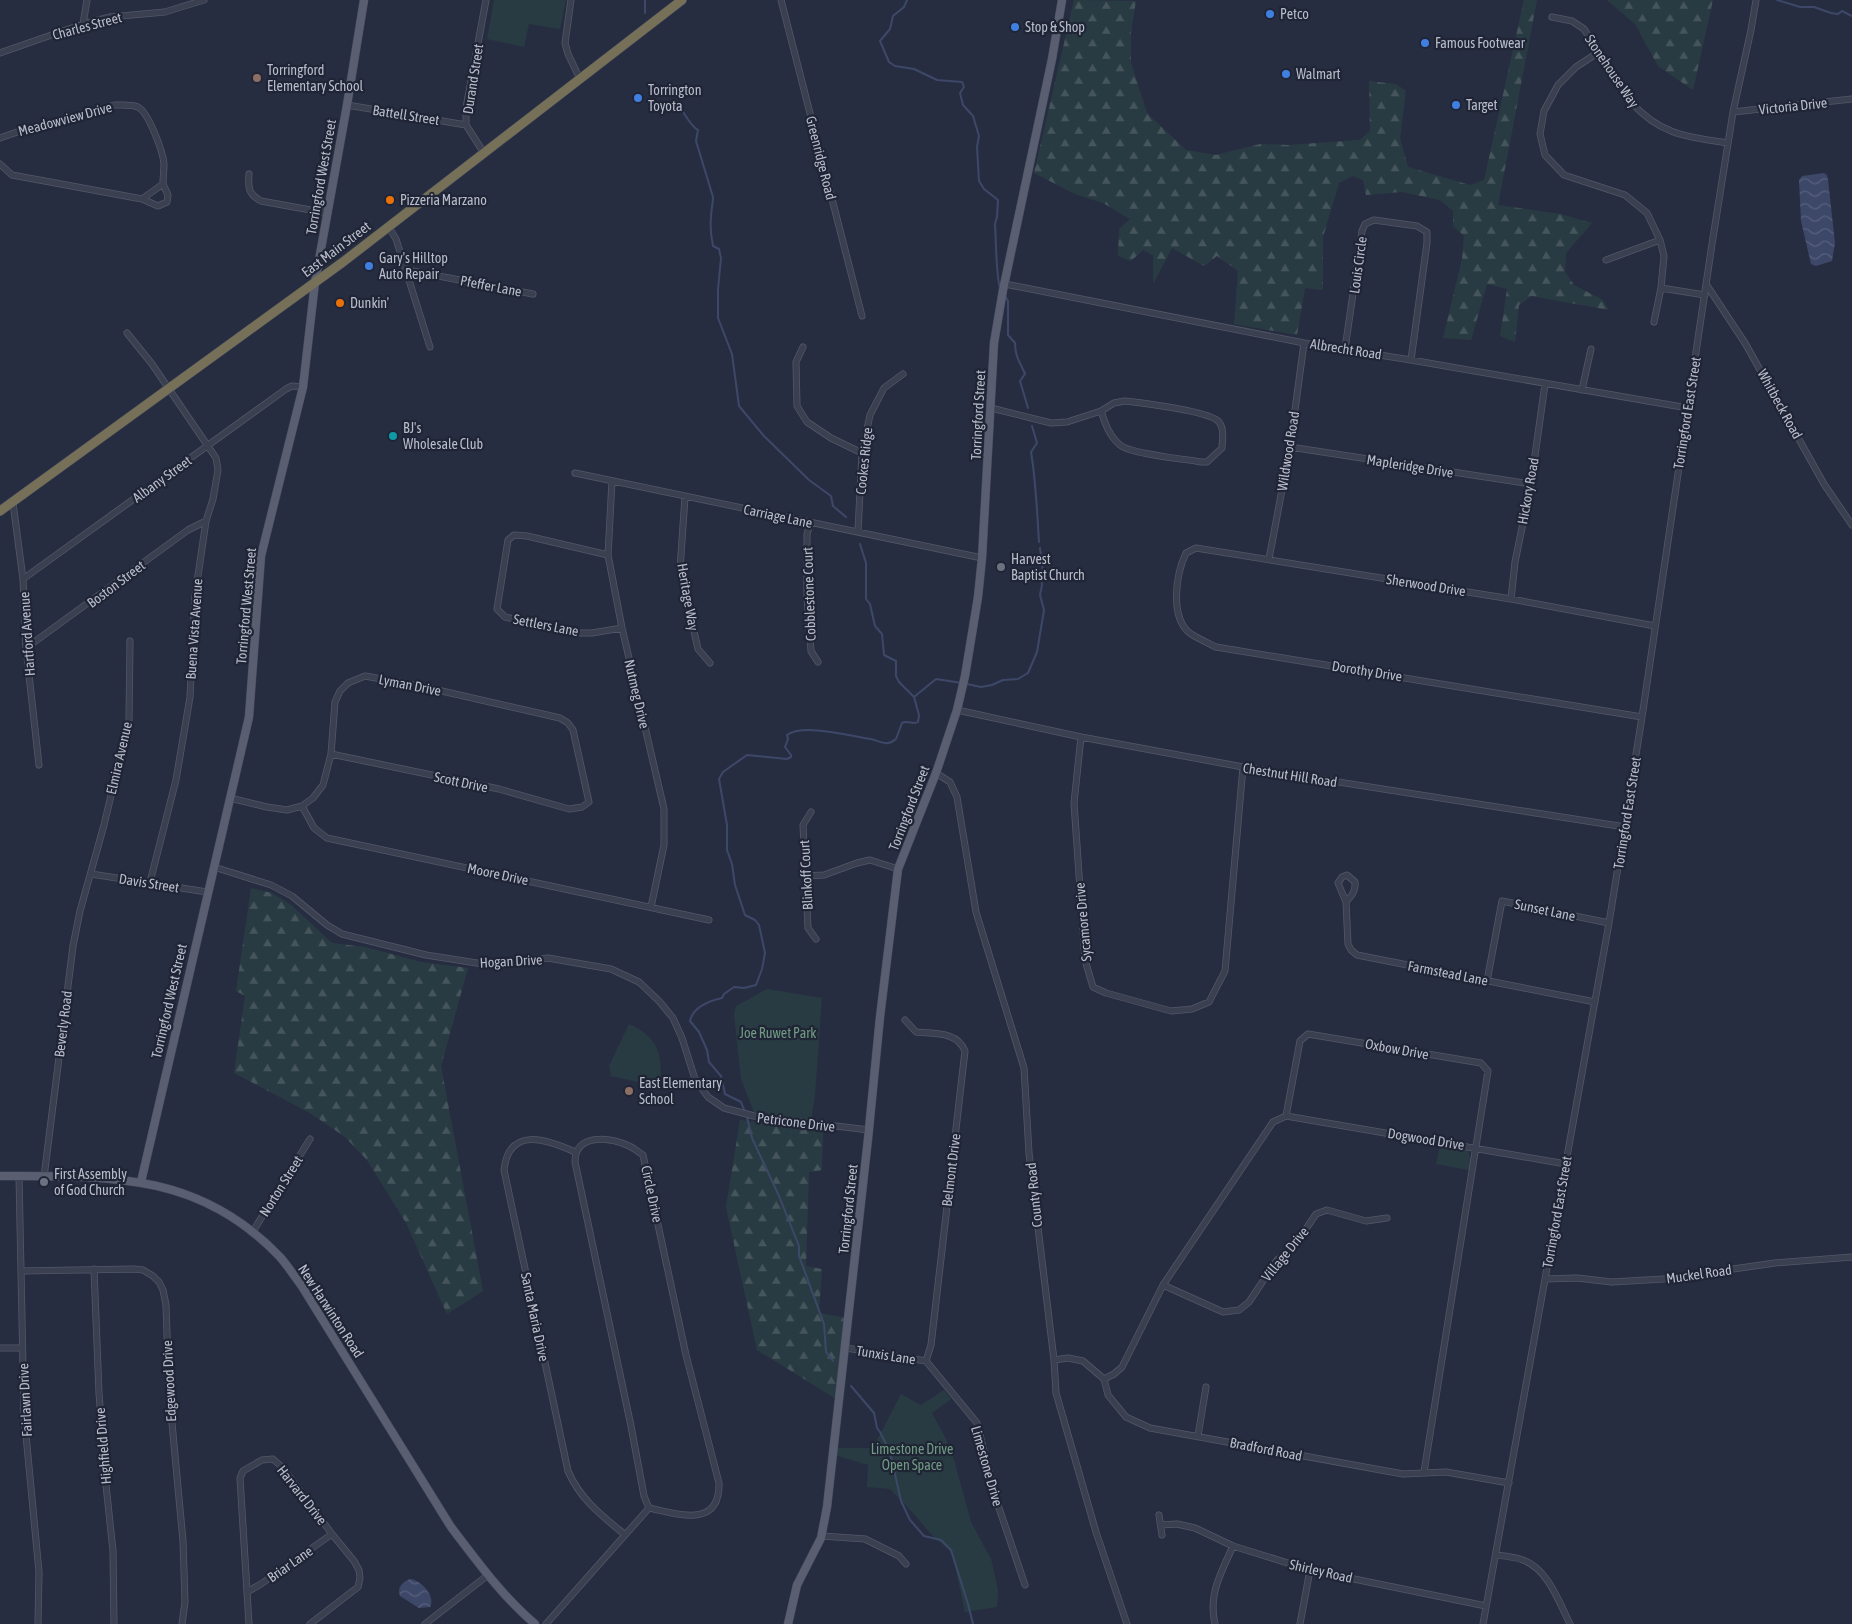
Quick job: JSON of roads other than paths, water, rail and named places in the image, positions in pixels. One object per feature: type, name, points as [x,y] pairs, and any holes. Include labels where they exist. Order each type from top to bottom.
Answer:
[{"type":"highway","name":"East Main Street","points":[[0,511],[315,282],[682,0]]},
{"type":"main road","name":"Torringford West Street","points":[[141,1182],[246,730],[251,702],[261,556],[303,386],[315,282],[364,0]]},
{"type":"main road","name":"Torringford Street","points":[[788,1624],[797,1585],[822,1536],[828,1504],[880,1018],[898,869],[936,774],[964,683],[978,597],[982,558],[994,343],[1003,290],[1052,59],[1062,0]]},
{"type":"main road","name":"New Harwinton Road","points":[[0,1176],[116,1178],[141,1182],[182,1192],[233,1218],[252,1233],[280,1258],[301,1284],[451,1527],[488,1575],[534,1624]]},
{"type":"street","points":[[83,24],[87,0]]},
{"type":"street","name":"Charles Street","points":[[0,53],[83,24],[110,17],[165,12],[204,0]]},
{"type":"street","name":"Durand Street","points":[[484,153],[466,125],[466,108],[486,0]]},
{"type":"street","points":[[571,0],[565,42],[568,54],[580,79]]},
{"type":"street","name":"Greenridge Road","points":[[781,0],[862,316]]},
{"type":"street","name":"Torringford East Street","points":[[1483,1624],[1609,923],[1733,112],[1756,0]]},
{"type":"street","name":"Stonehouse Way","points":[[1552,16],[1572,21],[1584,29],[1631,102],[1640,112],[1663,128],[1683,136],[1728,144]]},
{"type":"street","points":[[1599,52],[1576,67],[1558,85],[1544,111],[1540,134],[1545,155],[1564,175],[1625,195],[1647,213],[1660,240],[1664,256],[1661,288],[1654,322]]},
{"type":"street","name":"Victoria Drive","points":[[1733,112],[1852,99]]},
{"type":"street","name":"Meadowview Drive","points":[[0,138],[114,105],[138,107],[145,115],[160,147],[164,164],[163,184],[168,196],[167,202],[158,206],[142,199],[12,175],[0,164]]},
{"type":"street","name":"Battell Street","points":[[347,105],[466,125]]},
{"type":"street","points":[[249,174],[248,189],[261,201],[327,213]]},
{"type":"street","points":[[142,199],[163,184]]},
{"type":"street","name":"Louis Circle","points":[[1345,349],[1362,230],[1365,224],[1374,220],[1417,226],[1427,232],[1427,243],[1411,360]]},
{"type":"street","points":[[388,226],[396,239],[407,270],[430,347]]},
{"type":"street","points":[[1606,260],[1660,240]]},
{"type":"street","name":"Pfeffer Lane","points":[[407,270],[534,294]]},
{"type":"street","name":"Whitbeck Road","points":[[1706,284],[1745,343],[1824,484],[1852,525]]},
{"type":"street","points":[[1661,288],[1705,295]]},
{"type":"street","name":"Albrecht Road","points":[[1003,290],[1688,408]]},
{"type":"street","name":"Buena Vista Avenue","points":[[127,333],[216,458],[218,470],[213,499],[206,521],[195,596],[190,697],[176,780],[150,882]]},
{"type":"street","name":"Wildwood Road","points":[[1269,559],[1290,448],[1304,343]]},
{"type":"street","points":[[802,347],[796,362],[797,406],[807,422],[831,438],[862,453]]},
{"type":"street","points":[[1582,390],[1591,349]]},
{"type":"street","name":"Cookes Ridge","points":[[858,531],[862,453],[870,415],[884,388],[903,374]]},
{"type":"street","name":"Hickory Road","points":[[1511,598],[1515,562],[1531,484],[1545,384]]},
{"type":"street","name":"Albany Street","points":[[23,579],[286,389],[292,386],[303,386]]},
{"type":"street","points":[[991,408],[1050,423],[1067,422],[1100,411],[1114,403],[1143,403],[1208,415],[1218,422],[1221,428],[1223,434],[1222,448],[1207,462],[1132,450],[1121,446],[1110,434],[1100,411]]},
{"type":"street","name":"Mapleridge Drive","points":[[1290,448],[1531,484]]},
{"type":"street","name":"Carriage Lane","points":[[574,472],[685,497],[858,531],[982,558]]},
{"type":"street","name":"Nutmeg Drive","points":[[612,481],[608,555],[622,628],[664,810],[664,845],[651,907]]},
{"type":"street","name":"Heritage Way","points":[[685,497],[680,568],[698,649],[710,663]]},
{"type":"street","name":"Hartford Avenue","points":[[13,503],[23,579],[26,648],[39,765]]},
{"type":"street","name":"Boston Street","points":[[26,648],[188,530],[206,521]]},
{"type":"street","name":"Cobblestone Court","points":[[810,523],[807,534],[807,597],[811,651],[818,662]]},
{"type":"street","name":"Settlers Lane","points":[[608,555],[527,536],[514,535],[508,540],[497,609],[505,617],[573,633],[592,633],[622,628]]},
{"type":"street","name":"Sherwood Drive","points":[[1196,548],[1511,598],[1655,626]]},
{"type":"street","name":"Dorothy Drive","points":[[1196,548],[1186,553],[1182,562],[1176,604],[1179,618],[1190,633],[1216,647],[1642,717]]},
{"type":"street","name":"Elmira Avenue","points":[[91,874],[129,720],[130,641]]},
{"type":"street","name":"Lyman Drive","points":[[302,806],[313,798],[323,785],[331,754],[336,702],[340,691],[348,683],[365,676],[420,686],[560,718],[568,723],[573,730],[589,802]]},
{"type":"street","name":"Chestnut Hill Road","points":[[957,710],[1081,737],[1243,768],[1625,827]]},
{"type":"street","name":"Sycamore Drive","points":[[1081,737],[1074,803],[1085,960],[1088,973],[1093,987],[1106,993],[1171,1011],[1192,1009],[1209,1002],[1225,971],[1243,768]]},
{"type":"street","name":"Scott Drive","points":[[331,754],[498,790],[570,809],[582,807],[589,802]]},
{"type":"street","name":"County Road","points":[[936,774],[950,782],[957,798],[976,912],[1024,1068],[1030,1153],[1054,1360],[1056,1393],[1096,1532],[1127,1624]]},
{"type":"street","points":[[230,798],[286,810],[302,806]]},
{"type":"street","name":"Moore Drive","points":[[302,806],[314,828],[327,838],[709,920]]},
{"type":"street","name":"Blinkoff Court","points":[[811,812],[803,825],[808,928],[816,939]]},
{"type":"street","points":[[806,876],[824,875],[870,860],[898,869]]},
{"type":"street","name":"Hogan Drive","points":[[214,868],[278,889],[292,896],[327,926],[342,934],[426,955],[473,963],[483,964],[548,958],[611,969],[639,982],[669,1012],[678,1027],[696,1079],[708,1097],[724,1108]]},
{"type":"street","name":"Davis Street","points":[[91,874],[207,892]]},
{"type":"street","name":"Beverly Road","points":[[44,1177],[73,946],[80,911],[91,874]]},
{"type":"street","name":"Sunset Lane","points":[[1487,981],[1502,901],[1609,923]]},
{"type":"street","name":"Farmstead Lane","points":[[1346,902],[1348,944],[1351,950],[1358,955],[1595,1002]]},
{"type":"street","name":"Belmont Drive","points":[[904,1020],[916,1032],[954,1037],[962,1042],[965,1051],[931,1345],[926,1361]]},
{"type":"street","name":"Oxbow Drive","points":[[1286,1116],[1300,1041],[1308,1034],[1482,1063],[1488,1071],[1424,1472]]},
{"type":"street","name":"Petricone Drive","points":[[724,1108],[754,1116],[869,1130]]},
{"type":"street","points":[[1104,1379],[1122,1367],[1163,1284],[1273,1122],[1286,1116]]},
{"type":"street","name":"Dogwood Drive","points":[[1286,1116],[1476,1147],[1566,1164]]},
{"type":"street","name":"Norton Street","points":[[252,1233],[310,1139]]},
{"type":"street","name":"Santa Maria Drive","points":[[575,1152],[558,1144],[535,1139],[523,1140],[511,1148],[505,1157],[504,1170],[568,1471],[573,1482],[592,1507],[624,1534]]},
{"type":"street","name":"Circle Drive","points":[[575,1152],[581,1144],[591,1140],[628,1146],[642,1155],[686,1355],[719,1482],[719,1494],[716,1504],[705,1513],[695,1516],[681,1515],[649,1508]]},
{"type":"street","points":[[546,1624],[649,1508],[644,1496],[575,1162],[575,1152]]},
{"type":"street","name":"Fairlawn Drive","points":[[19,1176],[24,1414],[39,1572],[38,1624]]},
{"type":"street","name":"Village Drive","points":[[1163,1284],[1223,1312],[1239,1310],[1249,1302],[1278,1260],[1291,1251],[1316,1214],[1327,1210],[1366,1220],[1387,1218]]},
{"type":"street","name":"Muckel Road","points":[[1545,1279],[1577,1278],[1612,1282],[1655,1280],[1775,1263],[1852,1257]]},
{"type":"street","name":"Highfield Drive","points":[[94,1269],[99,1393],[113,1551],[114,1624]]},
{"type":"street","name":"Edgewood Drive","points":[[21,1271],[143,1270],[153,1276],[164,1290],[169,1391],[183,1550],[185,1602],[182,1624]]},
{"type":"street","points":[[0,1348],[22,1348]]},
{"type":"street","name":"Tunxis Lane","points":[[846,1348],[926,1361]]},
{"type":"street","name":"Bradford Road","points":[[1054,1360],[1068,1358],[1083,1361],[1104,1379],[1108,1395],[1126,1417],[1150,1428],[1403,1474],[1446,1472],[1508,1483]]},
{"type":"street","name":"Limestone Drive","points":[[926,1361],[977,1423],[996,1499],[1025,1585]]},
{"type":"street","points":[[1198,1436],[1206,1387]]},
{"type":"street","name":"Harvard Drive","points":[[249,1624],[240,1478],[243,1471],[262,1460],[273,1459],[283,1468],[332,1534],[354,1560],[359,1570],[358,1587],[310,1624]]},
{"type":"street","points":[[1159,1515],[1162,1536]]},
{"type":"street","name":"Shirley Road","points":[[1161,1525],[1177,1524],[1195,1528],[1233,1546],[1310,1570],[1486,1606]]},
{"type":"street","name":"Briar Lane","points":[[248,1592],[332,1534]]},
{"type":"street","points":[[822,1536],[866,1539],[898,1556],[906,1564]]},
{"type":"street","points":[[1215,1624],[1211,1609],[1215,1589],[1233,1546]]},
{"type":"street","points":[[1496,1555],[1523,1560],[1543,1574],[1570,1624]]},
{"type":"street","points":[[1300,1624],[1310,1570]]},
{"type":"street","points":[[425,1624],[488,1575]]},
{"type":"water","points":[[1824,173],[1827,175],[1828,180],[1835,243],[1832,261],[1816,266],[1811,264],[1801,221],[1799,180],[1802,176]]},
{"type":"water","points":[[410,1579],[419,1582],[426,1589],[431,1598],[430,1607],[419,1608],[400,1596],[399,1590],[401,1586]]},
{"type":"waterway","points":[[645,0],[645,13]]},
{"type":"waterway","points":[[907,0],[904,7],[893,16],[890,29],[880,41],[889,62],[895,66],[914,69],[937,80],[962,82],[964,87],[960,93],[963,105],[973,116],[979,136],[977,147],[979,181],[984,189],[998,200],[995,224],[997,270],[1001,290]]},
{"type":"waterway","points":[[1777,0],[1800,7],[1814,7],[1831,13],[1838,14],[1842,11],[1852,16]]},
{"type":"waterway","points":[[677,104],[692,125],[698,130],[696,141],[713,197],[712,239],[713,246],[719,249],[721,258],[718,318],[732,354],[739,406],[764,436],[809,480],[831,496],[833,506],[846,517]]},
{"type":"waterway","points":[[1004,294],[1008,301],[1008,335],[1015,343],[1017,356],[1025,374],[1020,381],[1028,408]]},
{"type":"waterway","points":[[1032,426],[1037,443],[1031,452],[1039,542]]},
{"type":"waterway","points":[[745,1112],[741,1102],[725,1094],[721,1076],[709,1062],[707,1050],[699,1032],[690,1021],[698,1008],[722,998],[724,994],[734,987],[744,988],[756,985],[765,953],[759,925],[755,920],[745,915],[735,885],[732,864],[727,850],[727,825],[719,779],[723,772],[747,755],[787,759],[791,757],[785,747],[788,739],[787,735],[794,732],[804,730],[827,731],[887,743],[896,739],[902,723],[918,722],[919,715],[914,697],[899,682],[896,676],[896,661],[884,655],[882,634],[875,626],[870,604],[866,599],[866,563],[860,544]]},
{"type":"waterway","points":[[967,684],[981,687],[1003,680],[1018,679],[1028,673],[1037,652],[1044,610],[1040,595],[1043,571],[1040,548]]},
{"type":"waterway","points":[[914,697],[936,679],[962,683]]},
{"type":"waterway","points":[[747,1117],[752,1138],[779,1196],[799,1246],[799,1256],[824,1324],[826,1352],[833,1361]]},
{"type":"waterway","points":[[851,1386],[874,1413],[877,1428],[890,1452],[901,1501],[910,1520],[924,1536],[941,1540],[951,1550],[973,1624]]},
{"type":"place","name":"Petco","points":[[1270,14]]},
{"type":"place","name":"Stop & Shop","points":[[1015,27]]},
{"type":"place","name":"Famous Footwear","points":[[1425,43]]},
{"type":"place","name":"Walmart","points":[[1286,74]]},
{"type":"place","name":"Torringford Elementary School","points":[[257,78]]},
{"type":"place","name":"Torrington Toyota","points":[[638,98]]},
{"type":"place","name":"Target","points":[[1456,105]]},
{"type":"place","name":"Pizzeria Marzano","points":[[390,200]]},
{"type":"place","name":"Gary's Hilltop Auto Repair","points":[[369,266]]},
{"type":"place","name":"Dunkin'","points":[[340,303]]},
{"type":"place","name":"BJ's Wholesale Club","points":[[393,436]]},
{"type":"place","name":"Harvest Baptist Church","points":[[1001,567]]},
{"type":"place","name":"East Elementary School","points":[[629,1091]]},
{"type":"place","name":"First Assembly of God Church","points":[[44,1182]]},
{"type":"park label","name":"Joe Ruwet Park","points":[[778,1033]]},
{"type":"park label","name":"Limestone Drive Open Space","points":[[912,1458]]}]
